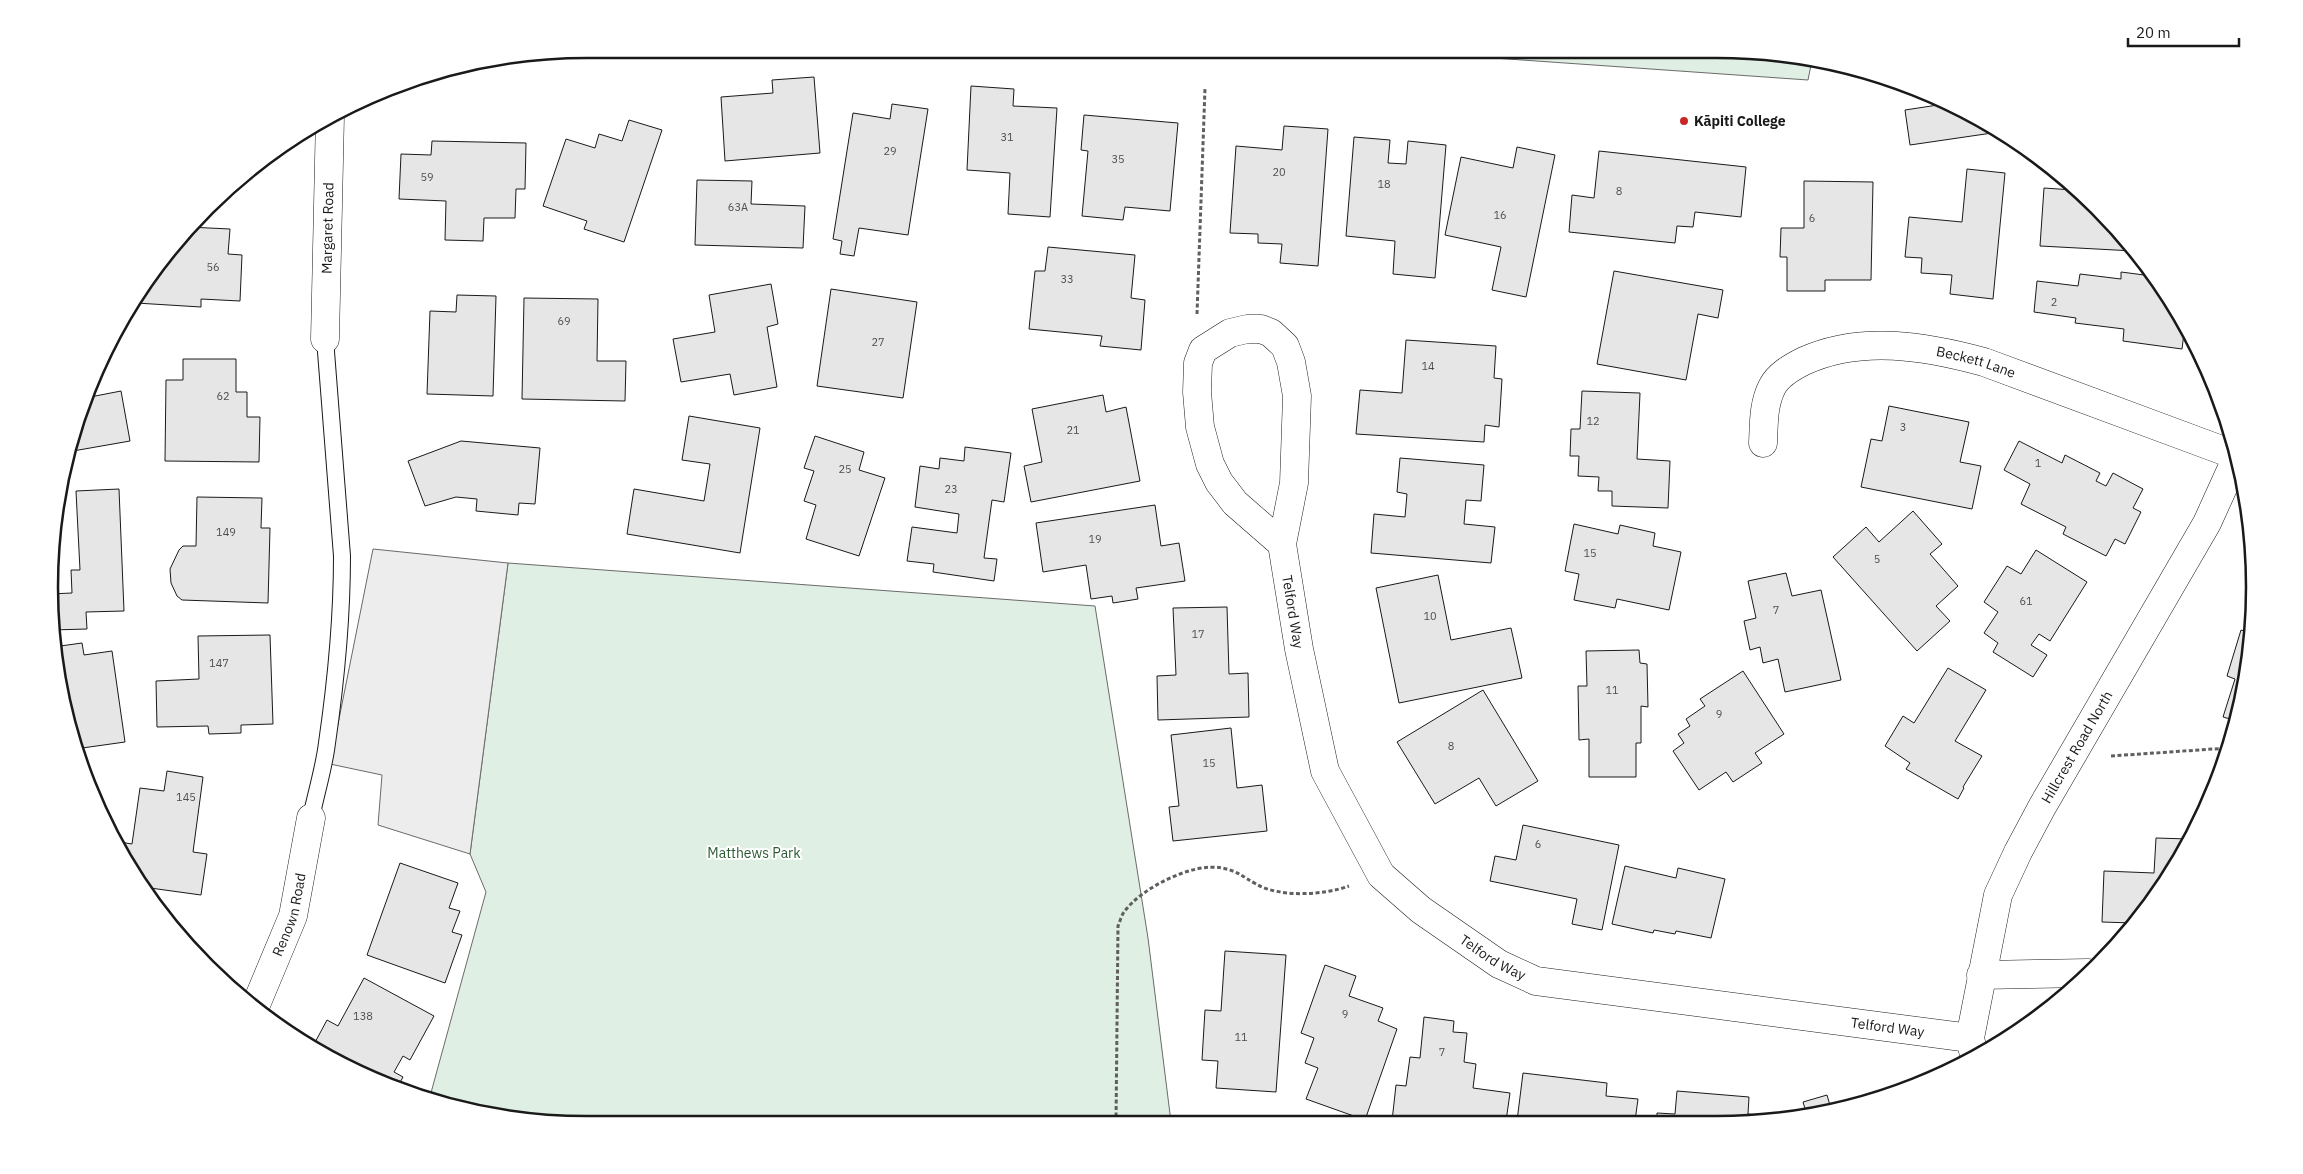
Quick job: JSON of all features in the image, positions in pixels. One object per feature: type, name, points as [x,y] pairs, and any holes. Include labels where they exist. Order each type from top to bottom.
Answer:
[{"type":"street","name":"Margaret Road","points":[[325,339],[330,124]]},
{"type":"street","name":"Telford Way","points":[[1282,544],[1236,503],[1219,482],[1210,464],[1200,427],[1197,382],[1198,363],[1203,350],[1230,333],[1247,329],[1261,329],[1271,334],[1284,346],[1291,362],[1297,396],[1294,483],[1290,513],[1282,544],[1299,649],[1325,771],[1381,875],[1421,910],[1499,964],[1536,981],[1972,1046]]},
{"type":"street","name":"Beckett Lane","points":[[1763,443],[1764,408],[1772,386],[1789,368],[1841,349],[1870,345],[1942,351],[1984,362],[2227,451]]},
{"type":"street","name":"Hillcrest Road North","points":[[1972,1046],[1981,975],[1998,895],[2022,845],[2207,523],[2231,469]]},
{"type":"street","name":"Renown Road","points":[[257,1000],[293,916],[311,818]]},
{"type":"street","points":[[1981,975],[2077,973]]},
{"type":"lane","points":[[311,818],[327,745],[338,650],[342,591],[342,556],[325,339]]},
{"type":"path","points":[[1197,320],[1205,88]]},
{"type":"path","points":[[2072,759],[2220,749]]},
{"type":"path","points":[[1116,1116],[1118,926],[1124,912],[1146,892],[1166,879],[1196,870],[1219,867],[1238,872],[1257,885],[1303,894],[1326,893],[1381,875]]},
{"type":"green space","points":[[1493,58],[1751,59],[1811,67],[1808,80]]},
{"type":"green space","name":"Matthews Park","points":[[508,563],[1095,606],[1148,938],[1170,1116],[552,1115],[484,1106],[431,1092],[486,892],[470,854]]},
{"type":"shaded area","points":[[373,549],[508,563],[470,854],[378,825],[382,775],[330,764]]},
{"type":"building","points":[[814,77],[820,153],[725,161],[721,97],[773,93],[772,80]]},
{"type":"building","points":[[971,86],[1014,89],[1013,106],[1057,108],[1050,217],[1008,214],[1010,173],[967,170]]},
{"type":"building","points":[[892,104],[928,109],[908,235],[859,228],[854,256],[840,254],[842,241],[833,239],[853,113],[890,119]]},
{"type":"building","points":[[1935,105],[1989,133],[1910,145],[1905,110]]},
{"type":"building","points":[[1084,115],[1178,123],[1170,211],[1125,207],[1123,220],[1082,216],[1088,151],[1081,150]]},
{"type":"building","points":[[629,120],[662,130],[624,242],[584,229],[587,221],[543,206],[566,139],[595,148],[599,134],[622,141]]},
{"type":"building","points":[[1284,126],[1328,129],[1318,266],[1280,263],[1282,244],[1258,243],[1258,234],[1230,233],[1236,146],[1282,150]]},
{"type":"building","points":[[1354,137],[1390,140],[1388,163],[1406,164],[1408,141],[1446,145],[1435,278],[1393,274],[1395,241],[1346,236]]},
{"type":"building","points":[[432,141],[526,143],[525,189],[516,189],[515,218],[484,218],[483,241],[445,240],[446,201],[399,199],[401,154],[431,155]]},
{"type":"building","points":[[1517,147],[1555,155],[1526,297],[1492,290],[1501,247],[1445,235],[1461,157],[1513,168]]},
{"type":"building","points":[[1599,151],[1746,167],[1741,217],[1695,212],[1693,227],[1677,226],[1675,243],[1569,232],[1572,195],[1594,198]]},
{"type":"building","points":[[1967,169],[2005,173],[1993,299],[1950,294],[1952,275],[1921,273],[1922,258],[1905,257],[1909,217],[1962,222]]},
{"type":"building","points":[[697,180],[752,181],[751,204],[805,206],[803,248],[695,245]]},
{"type":"building","points":[[1804,181],[1873,182],[1871,280],[1825,280],[1825,291],[1787,291],[1787,257],[1780,257],[1781,228],[1804,228]]},
{"type":"building","points":[[2044,188],[2066,189],[2124,250],[2040,246]]},
{"type":"building","points":[[199,228],[230,229],[228,254],[242,255],[240,301],[201,299],[201,307],[140,303],[167,265]]},
{"type":"building","points":[[1048,247],[1135,255],[1131,298],[1145,300],[1141,350],[1100,346],[1102,336],[1029,329],[1035,271],[1045,271]]},
{"type":"building","points":[[1614,271],[1723,290],[1718,318],[1698,314],[1686,380],[1597,364]]},
{"type":"building","points":[[2121,272],[2143,275],[2175,322],[2183,338],[2182,349],[2123,341],[2124,329],[2075,323],[2076,318],[2034,312],[2037,281],[2078,286],[2080,274],[2121,279]]},
{"type":"building","points":[[771,284],[778,324],[767,327],[777,387],[734,395],[730,374],[681,382],[673,339],[715,332],[709,295]]},
{"type":"building","points":[[831,289],[917,302],[903,398],[817,386]]},
{"type":"building","points":[[457,295],[496,296],[493,396],[427,394],[430,311],[456,312]]},
{"type":"building","points":[[524,298],[598,299],[597,361],[626,361],[625,401],[522,399]]},
{"type":"building","points":[[1406,340],[1496,346],[1494,378],[1502,379],[1499,427],[1485,425],[1484,442],[1356,434],[1360,390],[1402,393]]},
{"type":"building","points":[[183,359],[236,359],[236,392],[247,392],[247,417],[260,417],[259,462],[165,461],[166,380],[183,380]]},
{"type":"building","points":[[121,391],[130,441],[76,450],[94,396]]},
{"type":"building","points":[[1582,391],[1640,393],[1637,459],[1670,461],[1668,508],[1612,506],[1612,491],[1598,491],[1599,477],[1578,476],[1579,456],[1570,456],[1571,429],[1580,429]]},
{"type":"building","points":[[1103,395],[1106,412],[1126,407],[1140,481],[1031,502],[1024,466],[1042,462],[1032,409]]},
{"type":"building","points":[[1889,406],[1969,422],[1960,462],[1981,466],[1972,509],[1861,487],[1871,439],[1882,441]]},
{"type":"building","points":[[689,416],[760,428],[740,553],[627,534],[634,489],[704,501],[710,464],[682,460]]},
{"type":"building","points":[[815,436],[864,452],[859,470],[885,478],[859,556],[806,539],[816,505],[804,501],[814,471],[804,468]]},
{"type":"building","points":[[461,441],[540,448],[535,504],[519,503],[518,515],[476,511],[477,499],[456,497],[425,506],[408,461]]},
{"type":"building","points":[[2019,441],[2062,463],[2065,455],[2100,473],[2096,481],[2106,486],[2113,473],[2143,489],[2133,508],[2141,512],[2125,544],[2115,539],[2106,556],[2063,534],[2066,527],[2021,504],[2030,484],[2004,470]]},
{"type":"building","points":[[965,447],[1011,453],[1004,502],[992,500],[984,558],[997,559],[994,581],[933,572],[934,564],[907,561],[912,527],[957,533],[959,514],[915,507],[920,466],[939,469],[940,458],[964,461]]},
{"type":"building","points":[[1400,458],[1484,465],[1481,501],[1466,500],[1464,524],[1495,527],[1491,563],[1371,553],[1374,514],[1405,517],[1407,494],[1397,492]]},
{"type":"building","points":[[119,489],[124,611],[86,612],[87,629],[60,630],[58,594],[72,593],[71,570],[80,570],[76,491]]},
{"type":"building","points":[[197,497],[262,498],[261,528],[270,528],[268,603],[182,600],[177,596],[171,583],[170,569],[179,550],[183,546],[196,546]]},
{"type":"building","points":[[1155,505],[1161,546],[1179,543],[1185,581],[1136,588],[1138,599],[1113,603],[1112,596],[1091,599],[1086,565],[1043,572],[1036,523]]},
{"type":"building","points":[[1913,511],[1942,544],[1930,554],[1958,586],[1936,606],[1950,621],[1917,651],[1833,557],[1866,527],[1879,542]]},
{"type":"building","points":[[1574,524],[1618,534],[1620,525],[1655,533],[1653,546],[1681,552],[1669,610],[1617,599],[1615,608],[1574,600],[1579,574],[1565,571]]},
{"type":"building","points":[[2036,550],[2087,582],[2050,641],[2039,634],[2031,645],[2047,655],[2033,677],[1993,652],[1998,643],[1984,633],[1998,612],[1984,602],[2007,566],[2021,574]]},
{"type":"building","points":[[1786,573],[1792,596],[1821,590],[1841,680],[1785,692],[1778,659],[1763,663],[1760,647],[1750,650],[1744,621],[1756,618],[1748,581]]},
{"type":"building","points":[[1438,575],[1451,640],[1511,628],[1522,678],[1399,703],[1376,588]]},
{"type":"building","points":[[1227,607],[1229,674],[1248,673],[1249,717],[1158,720],[1157,676],[1176,675],[1173,608]]},
{"type":"building","points":[[2241,630],[2243,631],[2241,656],[2228,719],[2223,717],[2235,679],[2227,676]]},
{"type":"building","points":[[270,635],[273,724],[241,725],[241,733],[209,734],[208,726],[157,727],[156,681],[199,679],[198,636]]},
{"type":"building","points":[[82,643],[84,655],[112,651],[125,742],[83,748],[68,690],[61,646]]},
{"type":"building","points":[[1639,650],[1640,663],[1647,664],[1648,707],[1641,706],[1641,743],[1636,743],[1636,777],[1589,777],[1589,739],[1579,740],[1578,686],[1587,686],[1586,651]]},
{"type":"building","points":[[1948,668],[1986,690],[1955,741],[1982,756],[1958,799],[1906,769],[1910,763],[1885,746],[1903,716],[1914,723]]},
{"type":"building","points":[[1743,671],[1784,734],[1755,753],[1762,763],[1733,782],[1726,772],[1699,790],[1673,751],[1684,743],[1678,734],[1690,726],[1686,719],[1705,706],[1700,699]]},
{"type":"building","points":[[1483,690],[1538,781],[1496,806],[1479,778],[1435,804],[1397,742]]},
{"type":"building","points":[[1231,728],[1237,788],[1262,785],[1267,831],[1173,841],[1169,807],[1179,806],[1171,735]]},
{"type":"building","points":[[167,771],[203,777],[193,852],[207,854],[201,895],[152,888],[123,843],[132,844],[140,788],[164,791]]},
{"type":"building","points":[[1523,825],[1619,845],[1602,930],[1572,924],[1577,899],[1490,881],[1495,856],[1516,860]]},
{"type":"building","points":[[2156,838],[2182,839],[2156,881],[2125,923],[2102,922],[2104,871],[2154,873]]},
{"type":"building","points":[[400,863],[458,883],[449,908],[460,911],[452,932],[462,935],[445,983],[367,955]]},
{"type":"building","points":[[1625,866],[1676,878],[1678,868],[1725,879],[1711,938],[1676,931],[1675,934],[1654,930],[1653,933],[1612,924]]},
{"type":"building","points":[[1225,951],[1286,955],[1276,1092],[1216,1088],[1218,1061],[1202,1060],[1205,1010],[1221,1011]]},
{"type":"building","points":[[1325,965],[1356,976],[1349,996],[1383,1008],[1378,1021],[1397,1029],[1366,1116],[1354,1116],[1306,1099],[1318,1068],[1305,1063],[1314,1038],[1301,1033]]},
{"type":"building","points":[[364,978],[434,1016],[410,1060],[403,1056],[394,1072],[403,1077],[400,1082],[353,1062],[315,1042],[327,1020],[338,1026]]},
{"type":"building","points":[[1424,1017],[1454,1021],[1453,1032],[1467,1033],[1464,1062],[1476,1064],[1473,1088],[1510,1093],[1507,1116],[1393,1116],[1396,1085],[1406,1086],[1410,1057],[1420,1058]]},
{"type":"building","points":[[1523,1073],[1607,1083],[1606,1096],[1638,1099],[1636,1116],[1518,1116]]},
{"type":"building","points":[[1677,1091],[1749,1097],[1748,1114],[1755,1115],[1657,1116],[1657,1113],[1675,1114]]},
{"type":"building","points":[[1827,1095],[1829,1104],[1805,1108],[1803,1102]]},
{"type":"place","name":"Kāpiti College","points":[[1684,121]]}]
